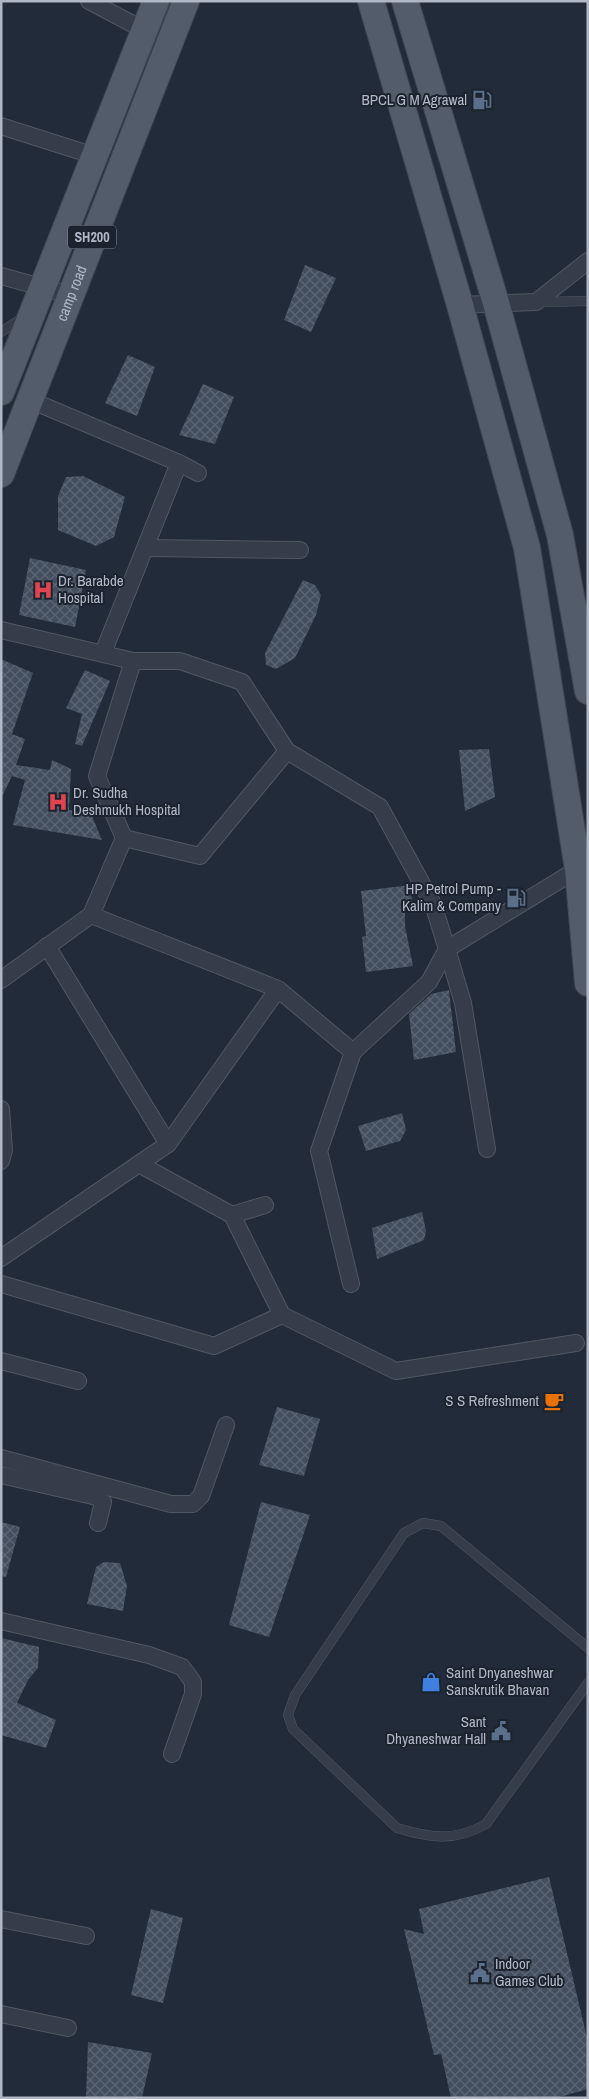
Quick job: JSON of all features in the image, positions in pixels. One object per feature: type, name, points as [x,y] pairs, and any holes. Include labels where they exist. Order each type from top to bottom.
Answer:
[{"type":"main road","name":"camp road","points":[[1,392],[156,1]]},
{"type":"main road","name":"camp road","points":[[1,474],[60,319],[186,1]]},
{"type":"main road","points":[[371,1],[460,305],[527,548],[583,868],[588,984]]},
{"type":"main road","points":[[405,1],[496,304],[560,535],[588,691]]},
{"type":"street","points":[[89,1],[144,30]]},
{"type":"street","points":[[1,126],[95,156]]},
{"type":"street","points":[[460,305],[536,302],[588,261]]},
{"type":"street","points":[[1,276],[70,294]]},
{"type":"street","points":[[33,312],[60,319]]},
{"type":"street","points":[[30,400],[179,462],[198,473]]},
{"type":"street","points":[[103,653],[179,462]]},
{"type":"street","points":[[146,548],[300,550]]},
{"type":"street","points":[[1,630],[133,661],[180,661],[242,682],[287,751],[380,807],[434,904],[463,1003],[487,1149]]},
{"type":"street","points":[[1,980],[91,915],[124,838],[97,776],[133,661]]},
{"type":"street","points":[[124,838],[200,856],[287,751]]},
{"type":"street","points":[[351,1284],[319,1151],[353,1052],[429,982],[447,949],[583,868]]},
{"type":"street","points":[[91,915],[278,989],[353,1052]]},
{"type":"street","points":[[47,946],[168,1144]]},
{"type":"street","points":[[1,1258],[168,1144],[278,989]]},
{"type":"street","points":[[1,1109],[4,1150],[1,1161]]},
{"type":"street","points":[[139,1164],[232,1215],[282,1315],[396,1371],[576,1343]]},
{"type":"street","points":[[232,1215],[265,1205]]},
{"type":"street","points":[[1,1284],[214,1346],[282,1315]]},
{"type":"street","points":[[1,1361],[78,1381]]},
{"type":"street","points":[[1,1458],[171,1504],[193,1504],[201,1496],[226,1425]]},
{"type":"street","points":[[1,1475],[97,1496],[103,1502],[98,1523]]},
{"type":"street","points":[[1,1621],[149,1655],[182,1667],[192,1682],[194,1694],[172,1754]]},
{"type":"street","points":[[1,1919],[86,1936]]},
{"type":"street","points":[[1,2014],[68,2028]]},
{"type":"lane","points":[[536,302],[588,301]]},
{"type":"lane","points":[[1,332],[33,312]]},
{"type":"lane","points":[[588,1648],[442,1526],[423,1523],[404,1533],[295,1695],[288,1715],[292,1729],[397,1828],[419,1834],[460,1836],[486,1824],[588,1683]]},
{"type":"building","points":[[305,265],[336,278],[311,332],[284,320]]},
{"type":"building","points":[[128,355],[155,367],[137,416],[105,403]]},
{"type":"building","points":[[203,384],[234,397],[215,444],[179,435]]},
{"type":"building","points":[[83,476],[125,497],[114,537],[96,546],[58,530],[58,496],[66,477]]},
{"type":"building","points":[[30,558],[86,570],[75,627],[19,615]]},
{"type":"building","points":[[303,580],[315,585],[321,595],[316,615],[295,658],[276,669],[266,665],[265,653]]},
{"type":"building","points":[[1,659],[33,673],[12,734],[25,739],[16,765],[50,770],[52,760],[71,769],[69,810],[91,814],[102,840],[13,825],[25,780],[12,776],[1,799]]},
{"type":"building","points":[[85,670],[110,681],[82,746],[75,744],[82,714],[66,708]]},
{"type":"building","points":[[489,749],[495,797],[465,811],[459,750]]},
{"type":"building","points":[[411,885],[412,905],[405,906],[405,926],[413,966],[366,972],[362,937],[366,936],[361,891]]},
{"type":"building","points":[[449,990],[456,1052],[414,1060],[409,1014],[431,994]]},
{"type":"building","points":[[402,1113],[406,1130],[400,1141],[366,1151],[358,1126]]},
{"type":"building","points":[[422,1212],[426,1231],[424,1240],[377,1259],[372,1228]]},
{"type":"building","points":[[277,1407],[320,1419],[304,1476],[259,1465]]},
{"type":"building","points":[[261,1502],[310,1515],[269,1637],[229,1625]]},
{"type":"building","points":[[1,1522],[20,1527],[6,1577],[1,1576]]},
{"type":"building","points":[[104,1562],[120,1563],[127,1586],[123,1611],[87,1604],[96,1567]]},
{"type":"building","points":[[1,1638],[39,1647],[38,1668],[28,1680],[17,1703],[56,1720],[46,1748],[1,1735]]},
{"type":"building","points":[[549,1877],[588,2042],[588,2089],[556,2098],[451,2098],[441,2054],[434,2055],[404,1929],[424,1934],[419,1909]]},
{"type":"building","points":[[151,1909],[183,1918],[163,2003],[131,1995]]},
{"type":"building","points":[[88,2042],[152,2053],[142,2098],[86,2098]]},
{"type":"place","name":"BPCL G M Agrawal","points":[[482,100]]},
{"type":"place","name":"Dr. Barabde Hospital","points":[[43,590]]},
{"type":"place","name":"Dr. Sudha Deshmukh Hospital","points":[[58,802]]},
{"type":"place","name":"HP Petrol Pump - Kalim & Company","points":[[516,898]]},
{"type":"place","name":"S S Refreshment","points":[[554,1401]]},
{"type":"place","name":"Saint Dnyaneshwar Sanskrutik Bhavan","points":[[431,1682]]},
{"type":"place","name":"Sant Dhyaneshwar Hall","points":[[501,1731]]},
{"type":"place","name":"Indoor Games Club","points":[[480,1973]]}]
